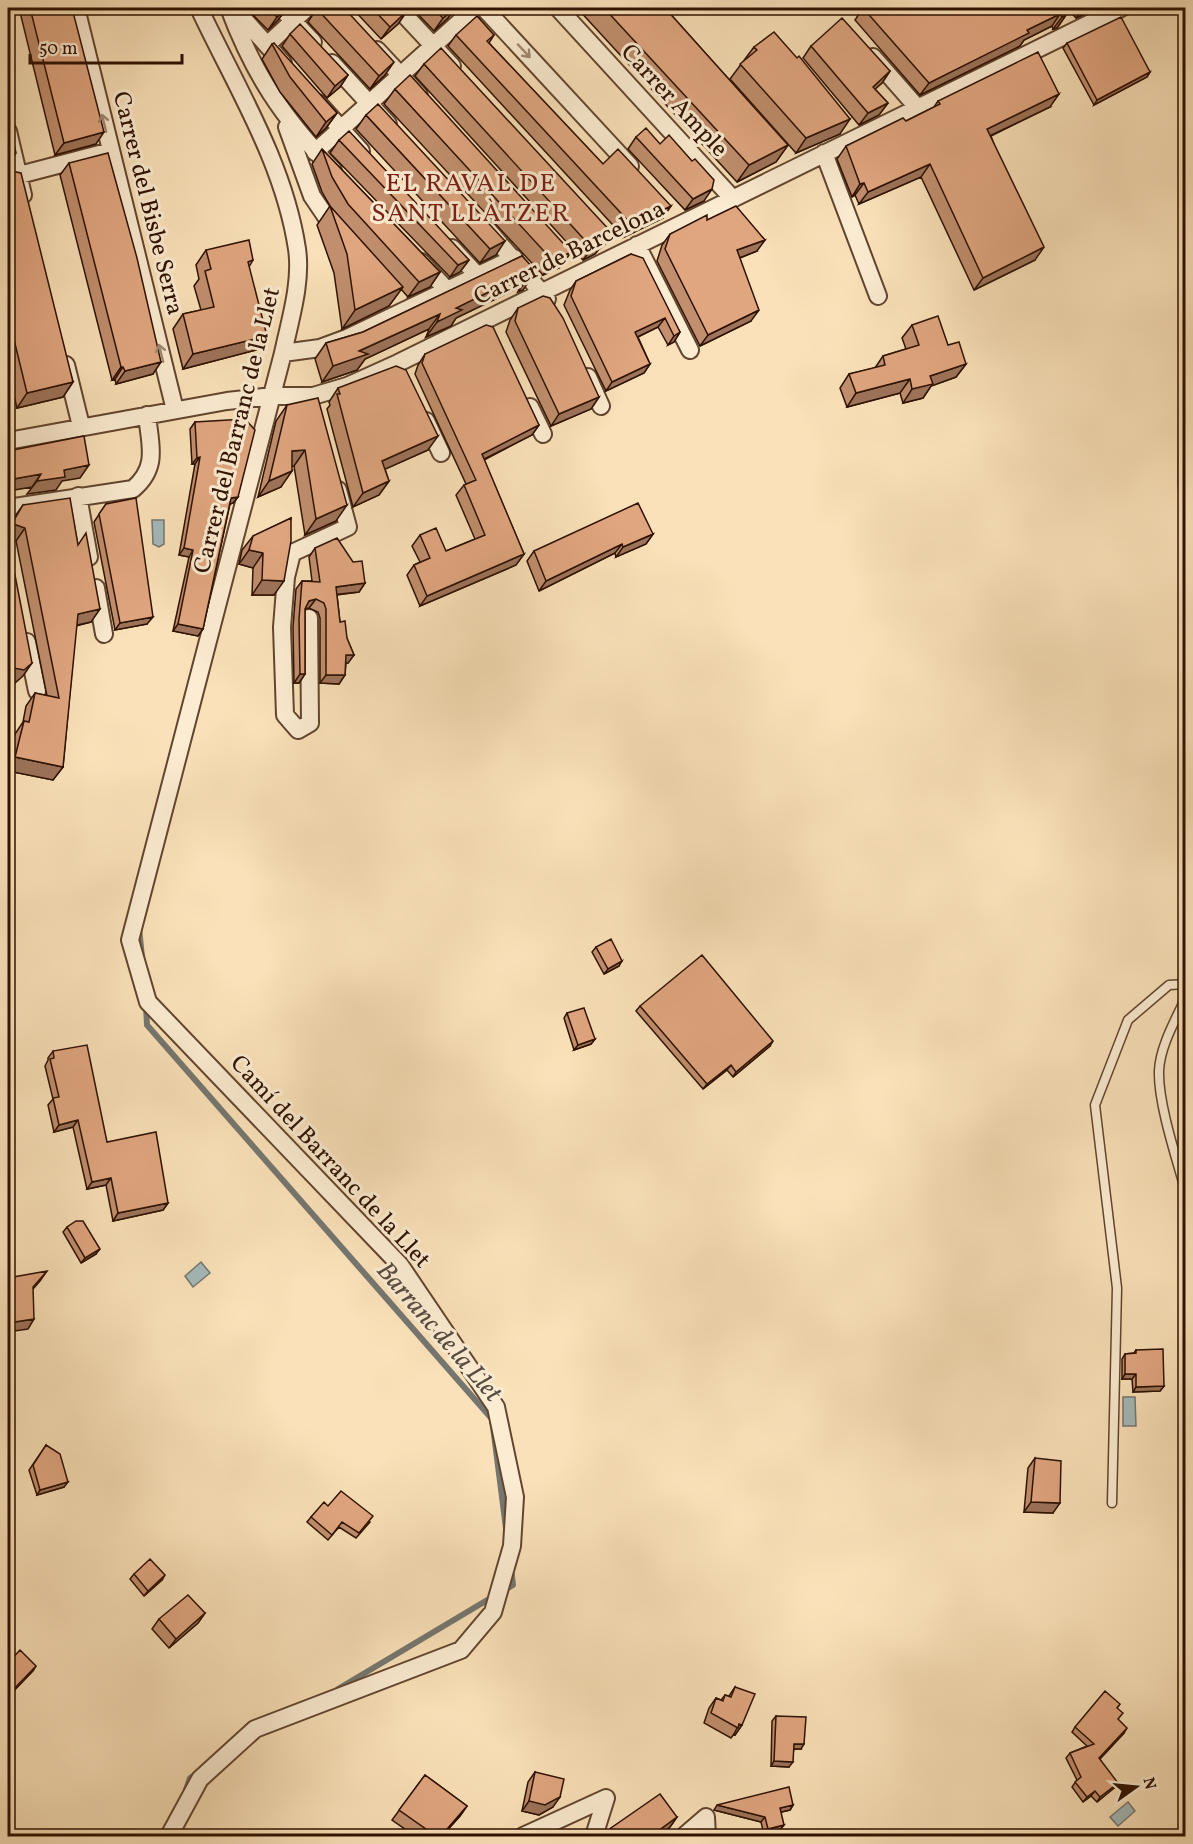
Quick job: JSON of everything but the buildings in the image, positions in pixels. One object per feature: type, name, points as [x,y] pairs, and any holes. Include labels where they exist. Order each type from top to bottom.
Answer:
[{"type":"street","name":"Carrer del Bisbe Serra","points":[[76,8],[176,410]]},
{"type":"street","name":"Carrer del Barranc de la Llet","points":[[192,700],[283,353],[297,280],[295,238],[268,151],[245,96],[199,8]]},
{"type":"street","points":[[229,8],[243,46],[278,108],[296,147],[312,196],[329,225],[345,242]]},
{"type":"street","points":[[234,8],[295,76]]},
{"type":"street","points":[[281,8],[404,140]]},
{"type":"street","points":[[267,45],[307,8]]},
{"type":"street","points":[[398,8],[464,80]]},
{"type":"street","points":[[315,152],[475,8]]},
{"type":"street","points":[[484,8],[643,180]]},
{"type":"street","name":"Carrer Ample","points":[[558,8],[734,199]]},
{"type":"street","name":"Carrer de Barcelona","points":[[8,441],[81,426],[272,396],[314,401],[347,386],[400,368],[491,324],[576,267],[683,224],[796,169],[824,153],[852,132],[916,106],[1121,8]]},
{"type":"street","points":[[1060,15],[1072,30]]},
{"type":"street","points":[[369,41],[430,108]]},
{"type":"street","points":[[859,41],[916,106]]},
{"type":"street","points":[[308,91],[375,167]]},
{"type":"street","points":[[278,108],[315,152],[348,185]]},
{"type":"street","points":[[8,131],[13,177],[27,210]]},
{"type":"street","points":[[13,177],[111,151]]},
{"type":"street","points":[[780,153],[796,169]]},
{"type":"street","points":[[824,153],[878,296]]},
{"type":"street","points":[[667,206],[683,224]]},
{"type":"street","points":[[475,216],[543,291],[558,317]]},
{"type":"street","points":[[437,233],[478,276]]},
{"type":"street","points":[[625,246],[690,350]]},
{"type":"street","points":[[412,253],[447,290]]},
{"type":"street","points":[[283,353],[320,348],[401,305],[447,290],[514,258]]},
{"type":"street","points":[[62,346],[81,426]]},
{"type":"street","points":[[583,366],[602,406]]},
{"type":"street","points":[[523,392],[543,434]]},
{"type":"street","points":[[417,403],[441,453]]},
{"type":"street","points":[[8,508],[134,489],[146,478],[152,461],[147,415]]},
{"type":"street","points":[[309,618],[310,723],[298,730],[285,715],[282,627],[286,577],[292,553],[348,527],[334,473]]},
{"type":"street","points":[[78,496],[104,634]]},
{"type":"street","points":[[23,624],[37,691]]},
{"type":"street","name":"Camí del Barranc de la Llet","points":[[169,1836],[200,1779],[255,1729],[461,1650],[493,1612],[512,1546],[515,1497],[496,1407],[400,1265],[148,1002],[130,940],[192,700]]},
{"type":"street","points":[[523,1836],[606,1798],[594,1836]]},
{"type":"street","points":[[684,1836],[706,1817],[707,1836]]},
{"type":"lane","points":[[1112,1503],[1117,1288],[1095,1105],[1128,1020],[1168,984],[1185,984]]},
{"type":"lane","points":[[1185,997],[1167,1041],[1159,1071],[1168,1126],[1185,1189]]},
{"type":"green space","points":[[1185,331],[1185,576],[1178,482],[1179,372]]},
{"type":"shaded area","points":[[152,520],[164,520],[164,544],[159,547],[153,544]]},
{"type":"shaded area","points":[[201,1262],[210,1273],[193,1287],[185,1276]]},
{"type":"shaded area","points":[[1123,1397],[1135,1397],[1136,1426],[1123,1426]]},
{"type":"shaded area","points":[[1128,1802],[1135,1811],[1118,1826],[1110,1817]]},
{"type":"waterway","name":"Barranc de la Llet","points":[[139,928],[142,957]]},
{"type":"waterway","name":"Barranc de la Llet","points":[[146,1006],[147,1025],[492,1419],[506,1528]]},
{"type":"waterway","name":"Barranc de la Llet","points":[[503,1591],[513,1585],[511,1568]]},
{"type":"waterway","name":"Barranc de la Llet","points":[[338,1689],[494,1596]]},
{"type":"waterway","name":"Barranc de la Llet","points":[[186,1790],[190,1778],[198,1773]]},
{"type":"district","name":"EL RAVAL DE SANT LLÀTZER","points":[[471,197]]}]
